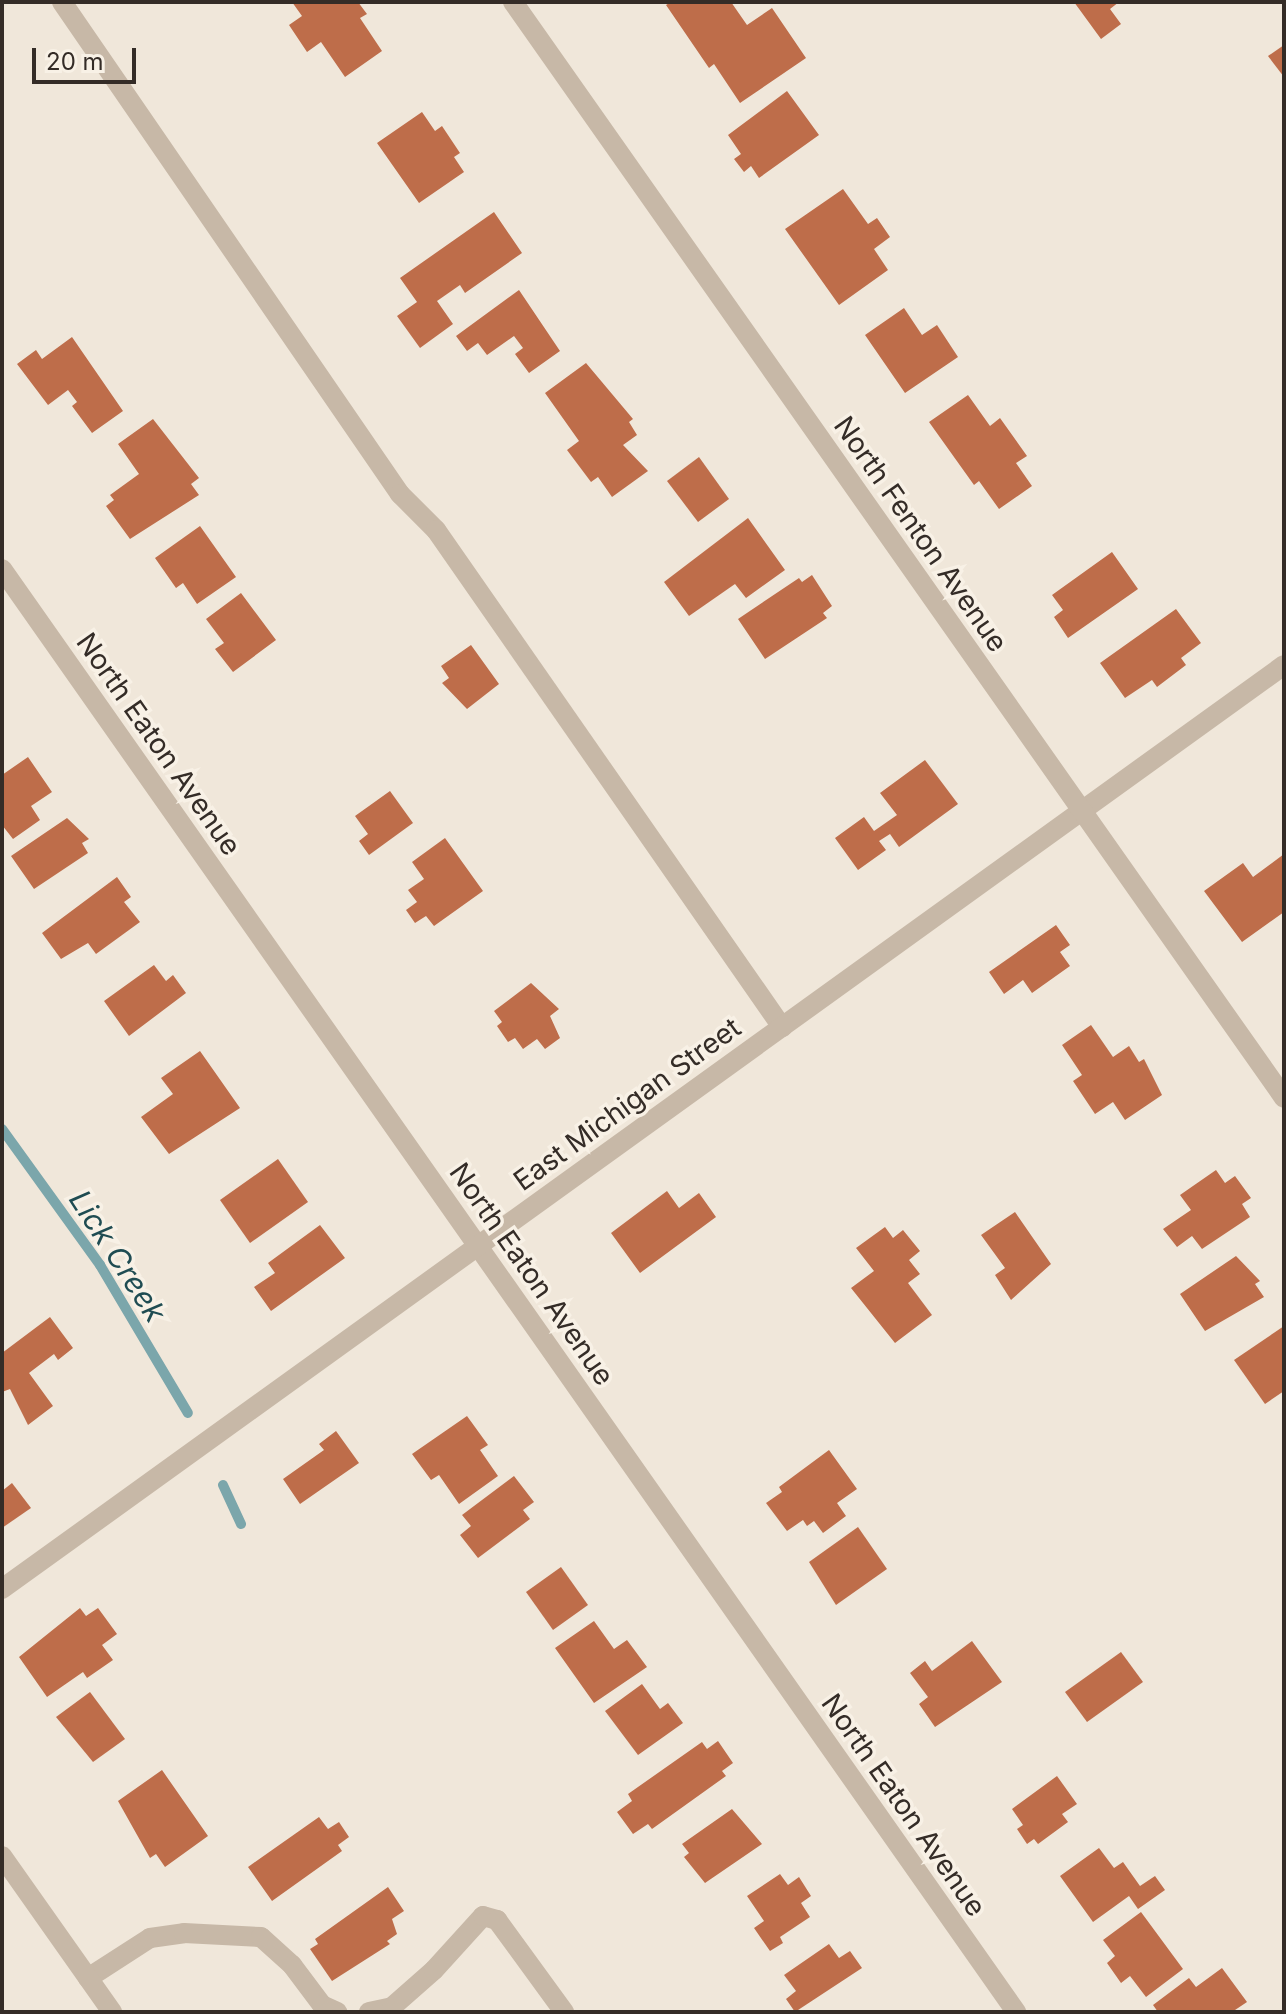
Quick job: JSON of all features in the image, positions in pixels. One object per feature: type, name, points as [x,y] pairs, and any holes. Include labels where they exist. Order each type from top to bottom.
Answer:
[{"type":"street","points":[[62,2],[400,494],[436,530],[782,1027]]},
{"type":"street","name":"North Fenton Avenue","points":[[513,2],[1284,1098]]},
{"type":"street","name":"North Eaton Avenue","points":[[2,569],[1016,2012]]},
{"type":"street","name":"East Michigan Street","points":[[2,1589],[1284,665]]},
{"type":"street","points":[[2,1856],[112,2012]]},
{"type":"street","points":[[369,2012],[392,2007],[434,1970],[483,1916],[497,1920],[564,2012]]},
{"type":"street","points":[[88,1978],[150,1938],[212,1935],[261,1937],[292,1965],[322,2005],[337,2012]]},
{"type":"building","points":[[292,2],[358,2],[367,14],[360,18],[382,51],[345,77],[321,42],[307,52],[289,25],[302,16]]},
{"type":"building","points":[[671,2],[731,2],[747,25],[772,8],[806,58],[740,103],[714,64],[709,68],[666,5]]},
{"type":"building","points":[[1074,2],[1119,2],[1110,9],[1121,24],[1101,39]]},
{"type":"building","points":[[1284,45],[1284,77],[1268,56]]},
{"type":"building","points":[[787,91],[819,135],[759,178],[751,166],[744,172],[734,159],[741,154],[728,135]]},
{"type":"building","points":[[422,112],[435,131],[442,126],[460,153],[454,157],[464,172],[419,203],[377,143]]},
{"type":"building","points":[[843,189],[868,224],[877,218],[890,237],[874,249],[888,270],[839,305],[785,229]]},
{"type":"building","points":[[494,212],[522,253],[465,293],[460,285],[437,301],[453,324],[420,348],[397,316],[417,302],[400,278]]},
{"type":"building","points":[[519,290],[560,351],[529,373],[515,354],[523,348],[514,336],[487,355],[478,343],[467,351],[456,336]]},
{"type":"building","points":[[904,308],[922,335],[937,325],[958,357],[905,393],[865,335]]},
{"type":"building","points":[[72,337],[123,411],[92,433],[72,406],[77,402],[68,390],[48,405],[17,364],[36,350],[42,359]]},
{"type":"building","points":[[586,363],[633,419],[629,422],[637,435],[623,445],[648,471],[612,497],[598,477],[591,482],[567,450],[579,441],[545,393]]},
{"type":"building","points":[[968,395],[990,426],[1000,418],[1027,456],[1016,463],[1032,486],[999,509],[979,481],[974,485],[929,422]]},
{"type":"building","points":[[153,419],[199,478],[191,484],[199,495],[130,539],[106,506],[114,500],[110,495],[139,474],[118,444]]},
{"type":"building","points":[[699,457],[729,499],[698,522],[667,481]]},
{"type":"building","points":[[748,518],[785,570],[746,598],[735,584],[689,616],[664,582]]},
{"type":"building","points":[[200,526],[236,577],[197,604],[183,583],[176,588],[155,558]]},
{"type":"building","points":[[1112,552],[1138,589],[1068,638],[1054,617],[1063,610],[1052,595]]},
{"type":"building","points":[[812,575],[832,606],[823,613],[827,618],[765,659],[738,619],[799,578],[802,582]]},
{"type":"building","points":[[241,593],[276,640],[233,672],[215,649],[224,643],[206,619]]},
{"type":"building","points":[[1176,609],[1201,643],[1181,658],[1186,665],[1157,687],[1152,680],[1125,698],[1100,663]]},
{"type":"building","points":[[471,645],[499,684],[467,709],[442,683],[449,678],[441,666]]},
{"type":"building","points":[[28,757],[52,792],[31,806],[40,820],[13,839],[2,825],[2,775]]},
{"type":"building","points":[[925,760],[958,804],[899,847],[890,834],[879,841],[886,850],[858,870],[835,838],[864,817],[874,831],[897,815],[880,793]]},
{"type":"building","points":[[390,791],[413,823],[369,855],[359,841],[368,834],[355,816]]},
{"type":"building","points":[[67,818],[89,839],[82,843],[88,853],[34,889],[11,856]]},
{"type":"building","points":[[445,838],[483,891],[434,926],[426,916],[415,923],[406,910],[417,902],[408,890],[424,879],[412,862]]},
{"type":"building","points":[[1284,854],[1284,912],[1242,942],[1204,891],[1243,863],[1253,877]]},
{"type":"building","points":[[117,877],[131,897],[124,902],[140,922],[96,954],[88,943],[61,959],[42,933]]},
{"type":"building","points":[[1056,925],[1070,945],[1060,952],[1070,966],[1032,993],[1023,980],[1004,994],[989,972]]},
{"type":"building","points":[[154,965],[166,981],[173,975],[186,993],[129,1036],[104,1001]]},
{"type":"building","points":[[531,983],[559,1009],[550,1016],[560,1038],[545,1049],[537,1039],[523,1049],[515,1038],[508,1042],[497,1026],[502,1022],[494,1011]]},
{"type":"building","points":[[1091,1025],[1113,1057],[1129,1046],[1139,1062],[1144,1059],[1162,1095],[1125,1120],[1113,1102],[1095,1114],[1073,1081],[1082,1075],[1062,1045]]},
{"type":"building","points":[[200,1051],[240,1108],[169,1154],[141,1117],[173,1094],[161,1078]]},
{"type":"building","points":[[278,1159],[308,1202],[250,1243],[220,1200]]},
{"type":"building","points":[[1216,1170],[1225,1183],[1235,1176],[1251,1198],[1242,1204],[1250,1217],[1202,1249],[1192,1236],[1177,1247],[1163,1229],[1191,1210],[1180,1195]]},
{"type":"building","points":[[667,1191],[679,1208],[699,1193],[716,1217],[640,1273],[611,1233]]},
{"type":"building","points":[[1015,1212],[1051,1264],[1011,1300],[995,1275],[1005,1268],[981,1235]]},
{"type":"building","points":[[320,1225],[345,1258],[271,1311],[254,1287],[275,1273],[268,1263]]},
{"type":"building","points":[[885,1227],[893,1238],[903,1230],[920,1251],[909,1260],[920,1274],[908,1283],[932,1315],[895,1343],[851,1288],[874,1271],[856,1248]]},
{"type":"building","points":[[1236,1256],[1260,1281],[1255,1284],[1264,1297],[1205,1331],[1180,1294]]},
{"type":"building","points":[[50,1317],[73,1348],[58,1360],[54,1354],[29,1373],[53,1406],[28,1425],[10,1389],[2,1392],[2,1353]]},
{"type":"building","points":[[1284,1326],[1284,1391],[1265,1404],[1234,1360]]},
{"type":"building","points":[[467,1416],[488,1445],[480,1450],[498,1476],[459,1504],[439,1475],[431,1480],[412,1454]]},
{"type":"building","points":[[336,1431],[359,1463],[300,1504],[283,1479],[324,1450],[319,1444]]},
{"type":"building","points":[[829,1450],[857,1489],[837,1503],[846,1516],[823,1533],[814,1521],[807,1526],[803,1520],[787,1531],[766,1503],[782,1492],[779,1487]]},
{"type":"building","points":[[514,1476],[534,1502],[523,1510],[530,1519],[478,1558],[460,1535],[471,1526],[462,1515]]},
{"type":"building","points":[[12,1483],[31,1508],[2,1528],[2,1491]]},
{"type":"building","points":[[858,1527],[887,1569],[836,1605],[809,1562]]},
{"type":"building","points":[[561,1567],[588,1605],[553,1630],[526,1592]]},
{"type":"building","points":[[80,1608],[86,1616],[98,1608],[117,1634],[102,1645],[113,1660],[87,1678],[83,1672],[47,1697],[19,1657]]},
{"type":"building","points":[[594,1621],[614,1649],[627,1640],[647,1667],[594,1703],[555,1648]]},
{"type":"building","points":[[972,1641],[1002,1682],[935,1727],[919,1704],[928,1697],[910,1673],[925,1661],[932,1671]]},
{"type":"building","points":[[1121,1652],[1143,1682],[1087,1722],[1065,1692]]},
{"type":"building","points":[[642,1684],[660,1709],[668,1703],[683,1723],[638,1755],[605,1711]]},
{"type":"building","points":[[90,1692],[125,1739],[93,1762],[56,1717]]},
{"type":"building","points":[[718,1741],[733,1763],[722,1771],[726,1776],[652,1829],[648,1824],[633,1834],[617,1812],[632,1801],[628,1794],[702,1742],[707,1749]]},
{"type":"building","points":[[162,1770],[208,1836],[165,1867],[156,1854],[150,1858],[118,1801]]},
{"type":"building","points":[[1057,1776],[1077,1804],[1062,1814],[1068,1822],[1038,1844],[1034,1839],[1027,1844],[1017,1829],[1023,1825],[1012,1809]]},
{"type":"building","points":[[732,1809],[762,1844],[705,1883],[684,1857],[689,1853],[682,1844]]},
{"type":"building","points":[[319,1817],[328,1829],[339,1822],[349,1837],[338,1845],[342,1851],[272,1901],[248,1867]]},
{"type":"building","points":[[1099,1848],[1114,1868],[1123,1862],[1140,1886],[1155,1876],[1165,1890],[1138,1909],[1129,1896],[1093,1922],[1060,1876]]},
{"type":"building","points":[[780,1874],[788,1885],[799,1877],[811,1896],[801,1903],[810,1917],[780,1937],[783,1943],[770,1951],[754,1928],[764,1921],[747,1896]]},
{"type":"building","points":[[388,1887],[404,1911],[392,1919],[397,1934],[387,1941],[390,1944],[332,1981],[310,1949],[318,1944],[315,1939]]},
{"type":"building","points":[[1141,1912],[1183,1969],[1146,1997],[1130,1976],[1121,1983],[1107,1963],[1115,1956],[1103,1940]]},
{"type":"building","points":[[829,1944],[839,1958],[850,1951],[862,1968],[795,2012],[786,1999],[796,1991],[784,1975]]},
{"type":"building","points":[[1222,1968],[1247,2002],[1232,2012],[1158,2012],[1153,2005],[1189,1978],[1196,1987]]},
{"type":"waterway","name":"Lick Creek","points":[[2,1129],[100,1265],[188,1413]]},
{"type":"waterway","name":"Lick Creek","points":[[223,1485],[241,1524]]}]
